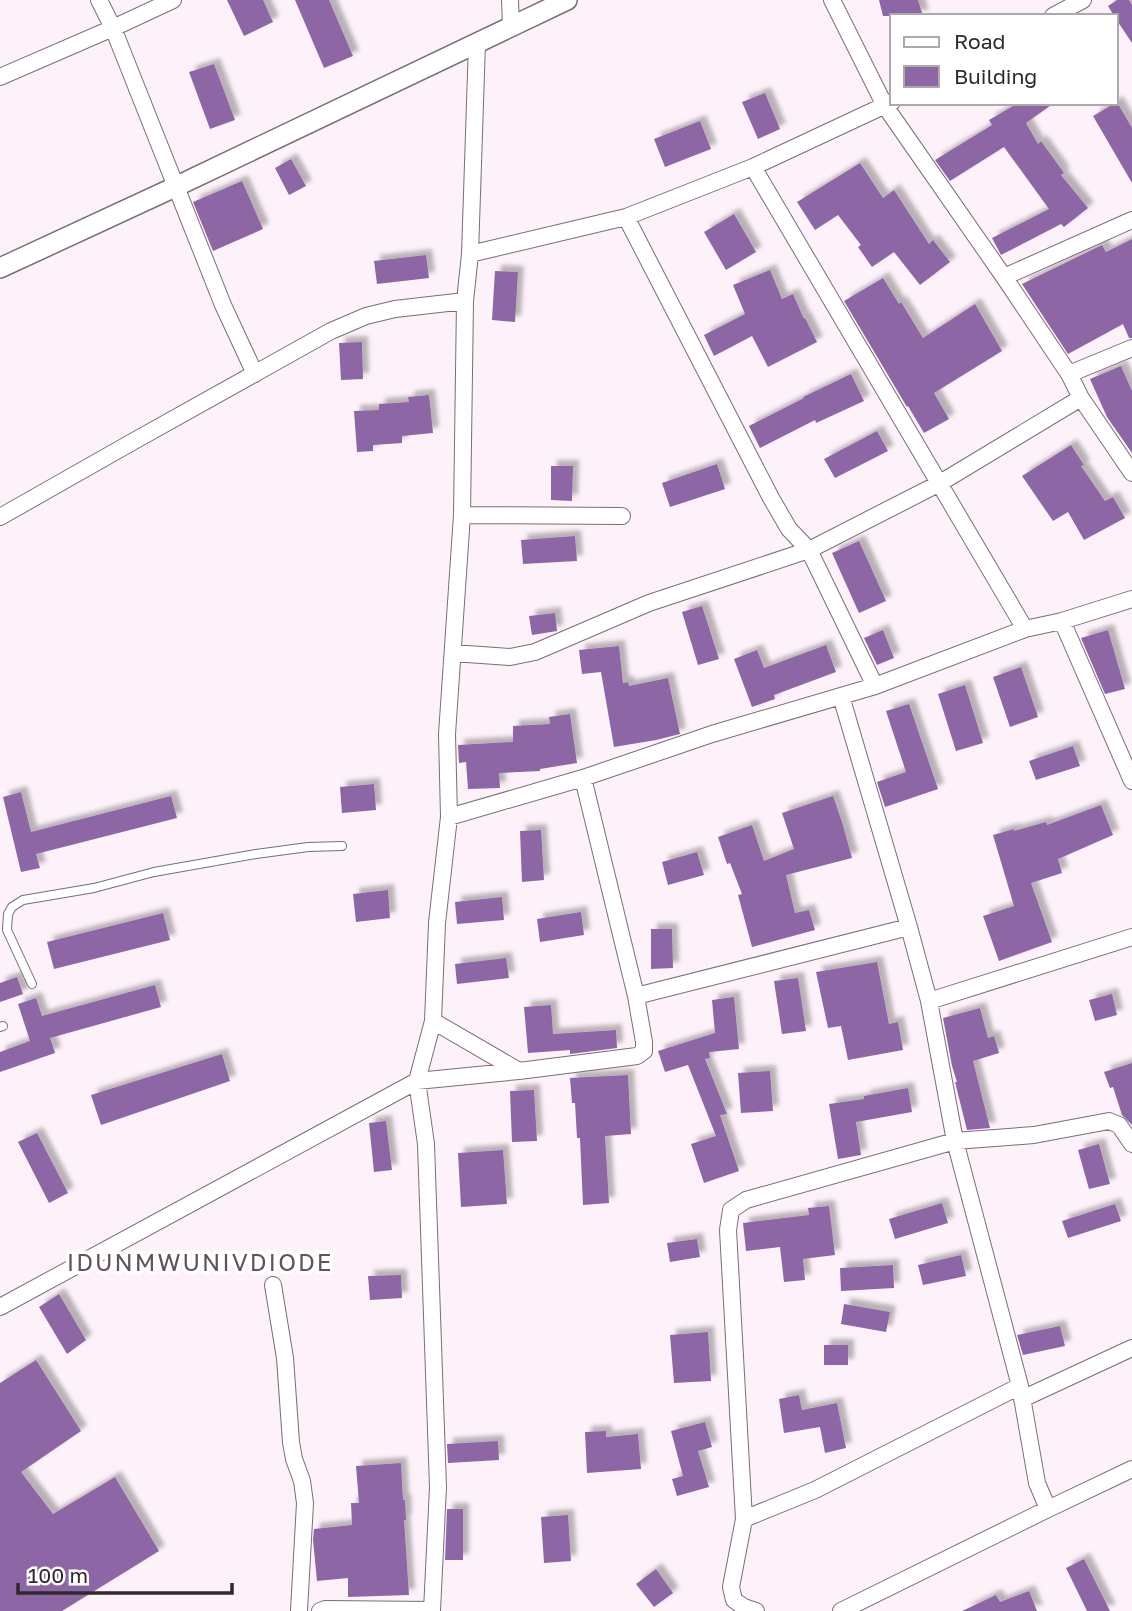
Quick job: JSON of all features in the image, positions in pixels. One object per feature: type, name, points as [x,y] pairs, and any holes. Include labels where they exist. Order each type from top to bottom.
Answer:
[{"type":"street","points":[[99,0],[223,305],[254,374]]},
{"type":"street","points":[[0,77],[173,0]]},
{"type":"street","points":[[510,0],[511,26]]},
{"type":"street","points":[[0,268],[567,0]]},
{"type":"street","points":[[832,0],[889,104],[1132,473]]},
{"type":"street","points":[[1058,14],[1083,0]]},
{"type":"street","points":[[320,1611],[432,1610],[438,1487],[426,1144],[417,1081],[433,1021],[438,923],[449,817],[447,734],[462,515],[465,301],[470,254],[477,43]]},
{"type":"street","points":[[470,254],[626,217],[753,167],[889,104]]},
{"type":"street","points":[[753,167],[1025,629]]},
{"type":"street","points":[[626,217],[771,498],[789,529],[809,550],[875,686]]},
{"type":"street","points":[[1004,277],[1132,220]]},
{"type":"street","points":[[0,517],[331,331],[366,316],[395,309],[465,301]]},
{"type":"street","points":[[1069,374],[1132,348]]},
{"type":"street","points":[[453,653],[510,657],[535,652],[649,603],[809,550],[940,483],[1081,398]]},
{"type":"street","points":[[462,515],[622,516]]},
{"type":"street","points":[[449,817],[583,778],[712,734],[875,686],[1025,629],[1062,621],[1132,598]]},
{"type":"street","points":[[1062,621],[1132,781]]},
{"type":"street","points":[[841,696],[929,1001],[954,1141],[1021,1392],[1037,1483],[1048,1508]]},
{"type":"street","points":[[0,1307],[417,1081],[637,1056],[644,1051],[636,996],[583,778]]},
{"type":"street","points":[[636,996],[909,927]]},
{"type":"street","points":[[929,1001],[1132,937]]},
{"type":"street","points":[[433,1021],[519,1071]]},
{"type":"street","points":[[756,1611],[728,1605],[744,1519],[728,1230],[732,1210],[746,1200],[954,1141],[1034,1135],[1109,1121],[1119,1125],[1132,1144]]},
{"type":"street","points":[[273,1285],[285,1358],[291,1442],[305,1503],[299,1611]]},
{"type":"street","points":[[744,1519],[815,1490],[1021,1392],[1132,1348]]},
{"type":"street","points":[[841,1611],[1132,1469]]},
{"type":"lane","points":[[32,984],[4,931],[12,907],[23,900],[256,854],[342,846]]},
{"type":"building","points":[[227,0],[263,0],[273,22],[244,36]]},
{"type":"building","points":[[295,0],[329,0],[353,56],[324,68]]},
{"type":"building","points":[[879,0],[918,0],[922,14],[890,14],[883,16]]},
{"type":"building","points":[[1117,0],[1129,0],[1132,5],[1132,43],[1118,22],[1118,14],[1113,14],[1108,6]]},
{"type":"building","points":[[214,64],[235,120],[210,129],[189,72]]},
{"type":"building","points":[[765,93],[780,129],[758,139],[742,102]]},
{"type":"building","points":[[1118,104],[1132,128],[1132,183],[1093,116]]},
{"type":"building","points":[[1015,105],[1051,105],[1026,123],[1038,144],[1041,141],[1064,173],[1061,175],[1088,208],[1064,227],[1061,224],[1001,255],[992,238],[1049,209],[1004,147],[950,181],[935,160],[992,125],[989,120]]},
{"type":"building","points":[[700,121],[711,149],[665,167],[654,139]]},
{"type":"building","points":[[291,159],[306,186],[289,195],[275,168]]},
{"type":"building","points":[[860,163],[883,198],[894,190],[929,244],[933,240],[950,262],[920,285],[894,252],[872,267],[858,247],[861,245],[838,215],[815,230],[797,202]]},
{"type":"building","points":[[242,181],[263,229],[213,251],[193,202]]},
{"type":"building","points":[[734,214],[756,252],[726,270],[704,232]]},
{"type":"building","points":[[1132,239],[1132,338],[1129,338],[1123,324],[1068,354],[1022,284],[1102,245],[1106,252]]},
{"type":"building","points":[[426,255],[429,278],[377,284],[374,261]]},
{"type":"building","points":[[770,270],[782,299],[793,294],[817,342],[768,367],[752,336],[714,356],[704,335],[745,314],[733,285]]},
{"type":"building","points":[[495,271],[518,272],[515,322],[492,320]]},
{"type":"building","points":[[883,278],[923,338],[975,304],[1002,351],[934,393],[949,419],[924,433],[844,301]]},
{"type":"building","points":[[362,342],[363,379],[341,380],[339,343]]},
{"type":"building","points":[[1121,366],[1132,391],[1132,453],[1107,417],[1090,379]]},
{"type":"building","points":[[851,374],[864,401],[816,423],[815,420],[760,448],[749,426]]},
{"type":"building","points":[[429,395],[433,433],[402,436],[402,443],[373,445],[373,451],[357,452],[354,411],[379,410],[379,404],[409,402],[408,397]]},
{"type":"building","points":[[877,431],[888,451],[835,478],[824,459]]},
{"type":"building","points":[[1071,445],[1084,465],[1081,466],[1105,501],[1113,497],[1125,518],[1084,540],[1068,512],[1053,521],[1022,476]]},
{"type":"building","points":[[717,464],[725,489],[670,507],[662,483]]},
{"type":"building","points":[[551,466],[573,466],[572,501],[551,500]]},
{"type":"building","points":[[575,536],[577,561],[523,564],[521,540]]},
{"type":"building","points":[[859,541],[886,601],[859,613],[832,553]]},
{"type":"building","points":[[702,606],[719,659],[698,665],[682,612]]},
{"type":"building","points":[[555,613],[557,631],[532,635],[529,616]]},
{"type":"building","points":[[883,630],[894,658],[877,665],[864,638]]},
{"type":"building","points":[[1108,630],[1125,689],[1105,694],[1081,638]]},
{"type":"building","points":[[826,645],[836,672],[774,695],[775,699],[752,707],[734,659],[757,650],[764,668]]},
{"type":"building","points":[[619,646],[623,683],[628,682],[629,686],[668,678],[680,734],[614,747],[601,672],[582,674],[579,650]]},
{"type":"building","points":[[1021,667],[1038,717],[1010,727],[993,677]]},
{"type":"building","points":[[965,685],[983,743],[956,751],[938,694]]},
{"type":"building","points":[[909,704],[938,789],[885,807],[877,782],[906,772],[886,711]]},
{"type":"building","points":[[570,714],[577,763],[540,771],[499,773],[500,788],[468,789],[466,762],[459,763],[458,745],[513,742],[513,726],[550,724],[549,717]]},
{"type":"building","points":[[1073,746],[1080,766],[1036,780],[1029,761]]},
{"type":"building","points":[[374,784],[376,810],[342,813],[340,787]]},
{"type":"building","points":[[21,792],[31,832],[171,796],[177,818],[36,854],[40,868],[21,872],[3,797]]},
{"type":"building","points":[[833,796],[852,858],[786,875],[795,913],[809,910],[815,930],[752,947],[738,895],[742,894],[730,863],[727,864],[718,837],[752,825],[764,861],[794,849],[782,813]]},
{"type":"building","points":[[1101,805],[1113,835],[1058,859],[1062,873],[1031,883],[1052,942],[999,961],[983,916],[1014,906],[993,835],[1046,822],[1047,825]]},
{"type":"building","points":[[541,830],[544,880],[522,882],[520,831]]},
{"type":"building","points":[[697,852],[704,875],[668,885],[662,862]]},
{"type":"building","points":[[388,890],[390,918],[356,922],[353,894]]},
{"type":"building","points":[[502,897],[504,920],[457,924],[455,902]]},
{"type":"building","points":[[581,912],[584,935],[540,942],[537,919]]},
{"type":"building","points":[[163,913],[170,940],[54,969],[47,942]]},
{"type":"building","points":[[651,929],[672,929],[673,968],[651,969]]},
{"type":"building","points":[[506,958],[509,978],[457,984],[455,964]]},
{"type":"building","points":[[877,962],[889,1024],[898,1022],[903,1050],[848,1060],[841,1026],[828,1028],[816,972]]},
{"type":"building","points":[[17,977],[23,994],[0,1002],[0,983]]},
{"type":"building","points":[[798,978],[806,1031],[782,1034],[774,981]]},
{"type":"building","points":[[155,985],[161,1007],[50,1038],[55,1053],[0,1072],[0,1052],[30,1041],[18,1004],[36,998],[42,1016]]},
{"type":"building","points":[[1112,994],[1117,1015],[1095,1021],[1089,1000]]},
{"type":"building","points":[[734,997],[739,1049],[709,1052],[710,1058],[705,1059],[727,1114],[720,1115],[739,1171],[704,1183],[691,1144],[716,1136],[688,1065],[665,1072],[658,1051],[715,1033],[712,1000]]},
{"type":"building","points":[[551,1005],[553,1034],[616,1030],[617,1048],[570,1054],[570,1050],[528,1053],[524,1007]]},
{"type":"building","points":[[980,1008],[988,1038],[994,1036],[999,1053],[973,1061],[990,1128],[967,1130],[943,1018]]},
{"type":"building","points":[[222,1054],[230,1081],[101,1125],[91,1095]]},
{"type":"building","points":[[1132,1063],[1132,1125],[1122,1115],[1113,1087],[1110,1088],[1104,1072]]},
{"type":"building","points":[[770,1071],[773,1111],[741,1113],[738,1073]]},
{"type":"building","points":[[628,1075],[631,1134],[605,1136],[609,1203],[583,1205],[580,1138],[577,1138],[570,1078]]},
{"type":"building","points":[[908,1088],[912,1112],[856,1122],[861,1155],[838,1159],[829,1104]]},
{"type":"building","points":[[534,1090],[537,1141],[512,1142],[510,1091]]},
{"type":"building","points":[[386,1121],[392,1170],[374,1172],[369,1123]]},
{"type":"building","points":[[37,1133],[68,1193],[49,1203],[18,1142]]},
{"type":"building","points":[[1099,1144],[1110,1184],[1089,1189],[1078,1150]]},
{"type":"building","points":[[503,1150],[507,1204],[461,1207],[458,1153]]},
{"type":"building","points":[[942,1203],[948,1223],[895,1239],[889,1219]]},
{"type":"building","points":[[1115,1204],[1121,1221],[1068,1238],[1062,1221]]},
{"type":"building","points":[[829,1206],[835,1255],[803,1259],[805,1280],[784,1282],[780,1247],[746,1251],[743,1223],[809,1215],[808,1208]]},
{"type":"building","points":[[697,1239],[700,1257],[670,1262],[667,1243]]},
{"type":"building","points":[[961,1255],[966,1276],[923,1285],[918,1265]]},
{"type":"building","points":[[893,1265],[894,1288],[841,1291],[840,1268]]},
{"type":"building","points":[[401,1275],[402,1298],[370,1300],[368,1276]]},
{"type":"building","points":[[59,1294],[86,1340],[67,1354],[39,1307]]},
{"type":"building","points":[[844,1304],[890,1312],[886,1332],[841,1324]]},
{"type":"building","points":[[1060,1326],[1065,1346],[1023,1355],[1017,1335]]},
{"type":"building","points":[[708,1332],[711,1381],[674,1383],[670,1335]]},
{"type":"building","points":[[824,1345],[848,1345],[848,1365],[824,1365]]},
{"type":"building","points":[[36,1360],[81,1431],[21,1472],[53,1514],[115,1477],[159,1551],[62,1611],[0,1611],[0,1383]]},
{"type":"building","points":[[799,1395],[802,1410],[837,1403],[846,1448],[825,1453],[820,1427],[784,1433],[779,1399]]},
{"type":"building","points":[[705,1422],[712,1447],[698,1451],[709,1487],[677,1496],[672,1479],[683,1476],[671,1431]]},
{"type":"building","points":[[606,1431],[606,1437],[638,1434],[641,1469],[587,1473],[585,1432]]},
{"type":"building","points":[[498,1441],[499,1460],[448,1463],[447,1444]]},
{"type":"building","points":[[401,1463],[409,1595],[348,1597],[348,1578],[317,1581],[314,1529],[352,1525],[351,1503],[359,1503],[356,1466]]},
{"type":"building","points":[[447,1509],[463,1509],[463,1560],[445,1560]]},
{"type":"building","points":[[568,1515],[571,1561],[544,1563],[541,1517]]},
{"type":"building","points":[[1084,1559],[1110,1611],[1087,1611],[1066,1568]]},
{"type":"building","points":[[656,1569],[673,1593],[654,1607],[636,1584]]},
{"type":"building","points":[[1029,1591],[1037,1611],[962,1611],[996,1595],[1000,1602]]},
{"type":"district","name":"IDUNMWUNIVDIODE","points":[[200,1263]]}]
